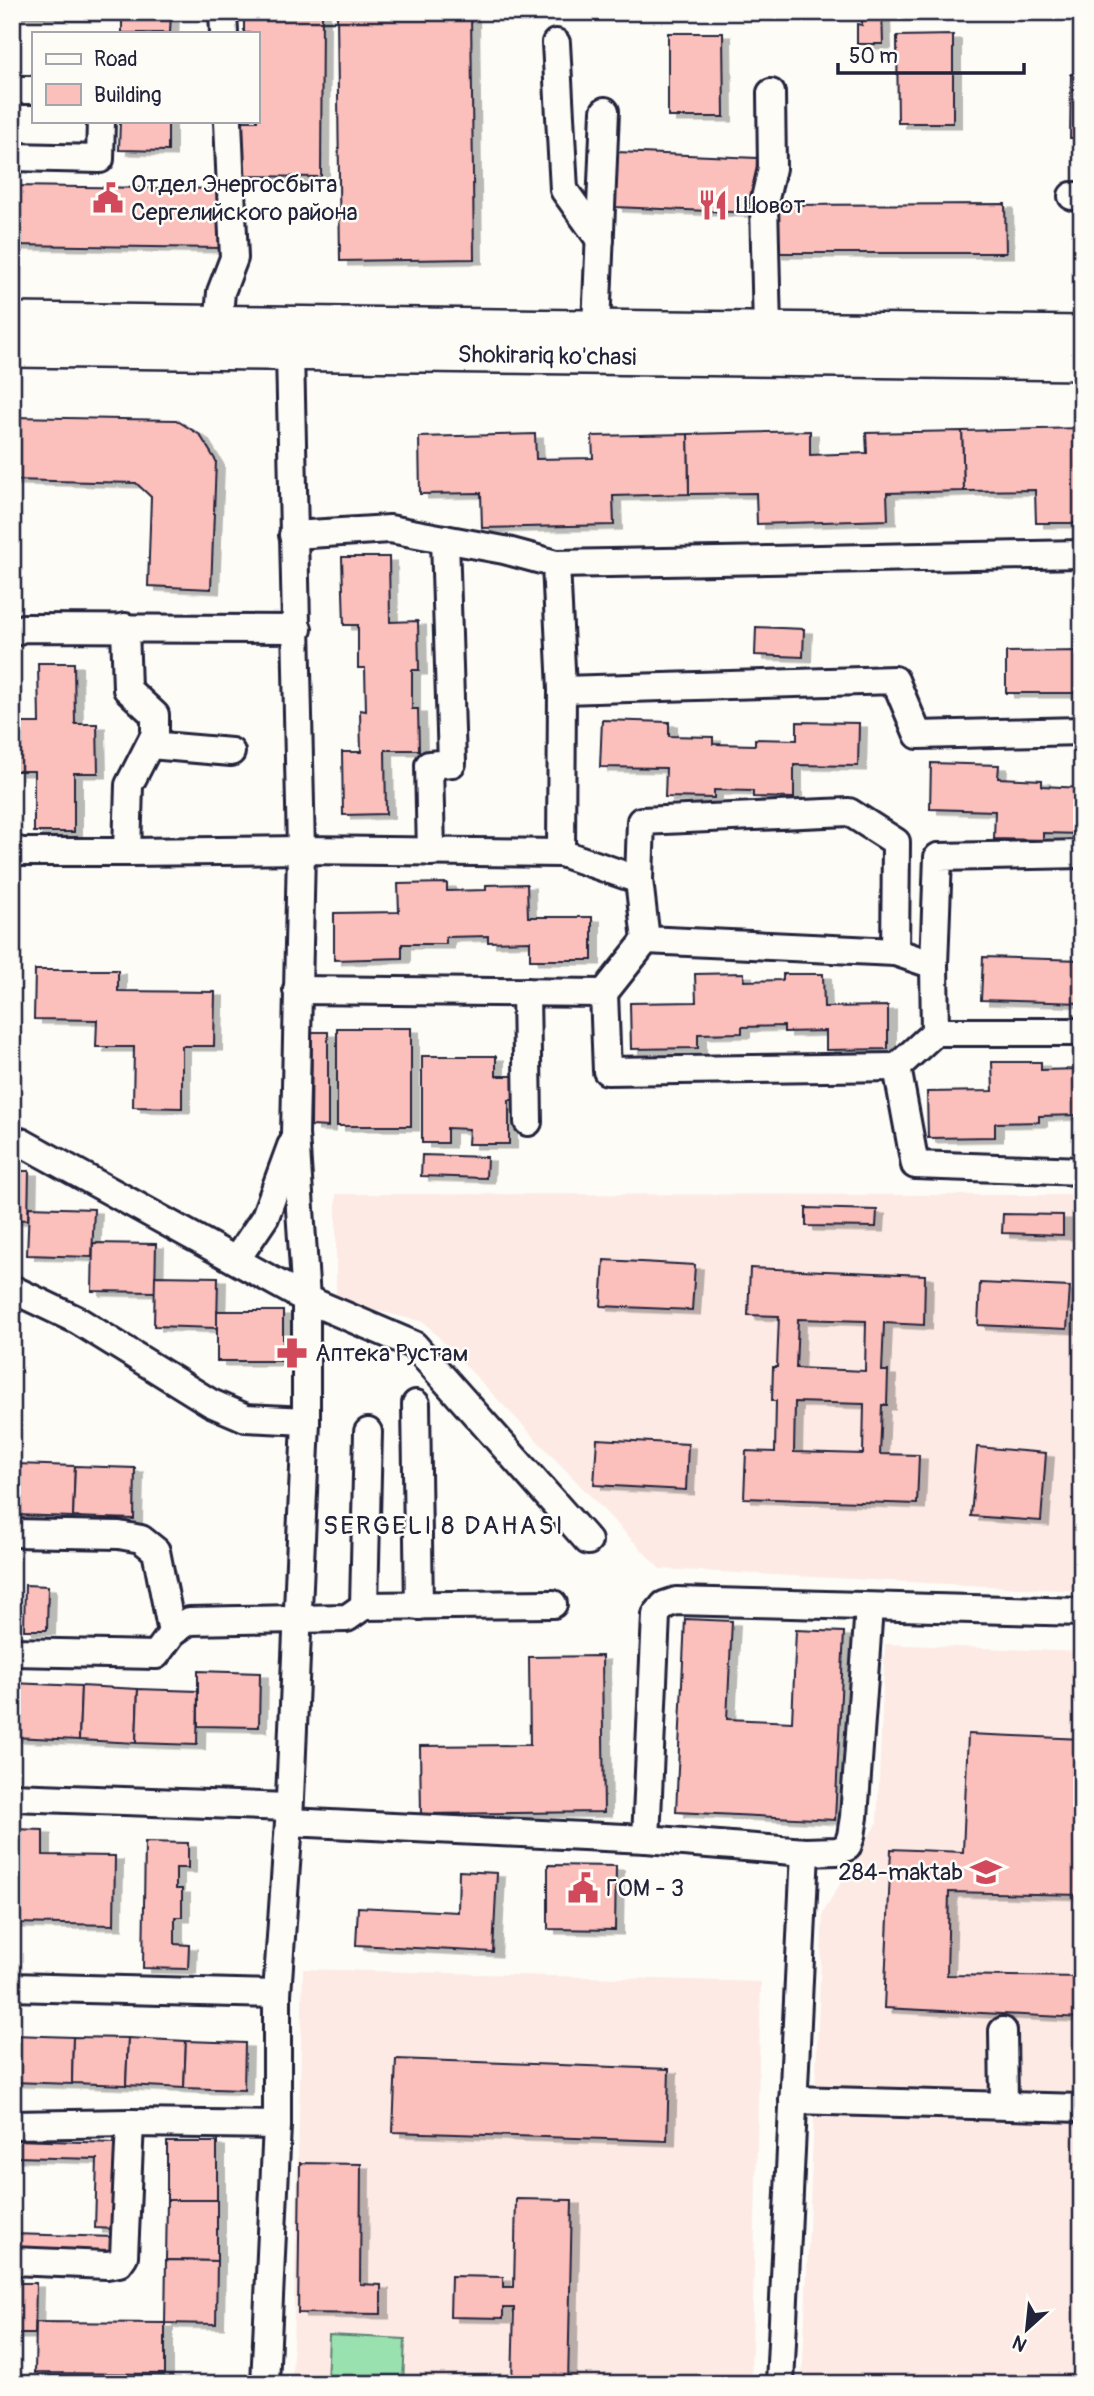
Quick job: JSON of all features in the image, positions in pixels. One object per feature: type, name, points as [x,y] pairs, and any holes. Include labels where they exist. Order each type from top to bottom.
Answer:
[{"type":"main road","name":"Shokirariq ko'chasi","points":[[12,320],[217,337],[290,353],[1082,363]]},
{"type":"main road","name":"Shokirariq ko'chasi","points":[[12,350],[217,337],[596,327],[1082,333]]},
{"type":"lane","points":[[223,12],[224,32]]},
{"type":"lane","points":[[556,43],[565,190],[600,240]]},
{"type":"lane","points":[[12,90],[32,90]]},
{"type":"lane","points":[[766,329],[764,203],[772,168],[771,93]]},
{"type":"lane","points":[[596,327],[605,111]]},
{"type":"lane","points":[[12,157],[100,159],[101,122]]},
{"type":"lane","points":[[217,337],[220,292],[234,258],[228,122]]},
{"type":"lane","points":[[265,2384],[277,2125],[277,1994],[289,1814],[306,1421],[306,1298],[295,1134],[301,850],[290,353]]},
{"type":"lane","points":[[293,536],[390,529],[504,550],[556,564],[1082,554]]},
{"type":"lane","points":[[432,852],[429,765],[452,763],[445,539]]},
{"type":"lane","points":[[556,564],[562,691],[561,853]]},
{"type":"lane","points":[[125,627],[127,689],[155,715],[155,734],[129,785],[128,852]]},
{"type":"lane","points":[[12,633],[23,628],[298,629]]},
{"type":"lane","points":[[562,691],[895,680],[918,735],[1082,731]]},
{"type":"lane","points":[[150,745],[231,752]]},
{"type":"lane","points":[[895,953],[896,842],[849,811],[641,821],[639,880],[646,940],[604,993],[607,1071],[897,1067],[935,1032],[1082,1032]]},
{"type":"lane","points":[[12,849],[22,852],[301,850],[561,853],[639,880]]},
{"type":"lane","points":[[935,1032],[937,857],[1082,854]]},
{"type":"lane","points":[[646,940],[895,953],[934,965]]},
{"type":"lane","points":[[297,990],[604,993]]},
{"type":"lane","points":[[526,992],[528,1122]]},
{"type":"lane","points":[[897,1067],[915,1165],[1082,1171]]},
{"type":"lane","points":[[236,1260],[265,1217],[295,1134]]},
{"type":"lane","points":[[12,1142],[21,1142],[306,1298],[414,1345],[589,1541]]},
{"type":"lane","points":[[12,1289],[76,1320],[211,1403],[246,1418],[306,1421]]},
{"type":"lane","points":[[416,1404],[419,1606]]},
{"type":"lane","points":[[365,1606],[368,1432]]},
{"type":"lane","points":[[12,1533],[119,1535],[141,1539],[156,1551],[172,1633]]},
{"type":"lane","points":[[646,1839],[656,1615],[664,1605],[676,1601],[1082,1612]]},
{"type":"lane","points":[[12,1652],[156,1655],[172,1633],[189,1621],[347,1618],[365,1606],[553,1604]]},
{"type":"lane","points":[[12,1797],[289,1814],[805,1852],[837,1851],[847,1847],[851,1836],[869,1607]]},
{"type":"lane","points":[[780,2384],[805,1852]]},
{"type":"lane","points":[[12,1987],[277,1994]]},
{"type":"lane","points":[[1003,2031],[1004,2104]]},
{"type":"lane","points":[[793,2100],[1082,2108]]},
{"type":"lane","points":[[12,2261],[107,2265],[118,2263],[124,2256],[130,2123]]},
{"type":"lane","points":[[12,2124],[277,2125]]},
{"type":"shaded area","points":[[336,1194],[1082,1195],[1082,1591],[660,1569],[424,1322],[336,1301]]},
{"type":"shaded area","points":[[885,1644],[1082,1652],[1082,2384],[802,2384],[823,1912],[877,1823]]},
{"type":"shaded area","points":[[303,1969],[761,1982],[751,2384],[292,2384]]},
{"type":"green space","points":[[329,2335],[405,2339],[403,2384],[327,2384]]},
{"type":"building","points":[[12,12],[91,12],[91,17],[12,15]]},
{"type":"building","points":[[122,12],[171,12],[170,32],[122,32]]},
{"type":"building","points":[[244,12],[322,12],[321,177],[243,176],[243,122],[259,122],[259,32],[244,32]]},
{"type":"building","points":[[337,12],[471,12],[474,259],[340,261]]},
{"type":"building","points":[[862,12],[882,12],[883,44],[857,44],[857,24],[862,25]]},
{"type":"building","points":[[668,33],[723,33],[724,117],[668,117]]},
{"type":"building","points":[[953,35],[953,123],[898,123],[897,36]]},
{"type":"building","points":[[1071,74],[1082,74],[1082,138],[1070,138]]},
{"type":"building","points":[[120,122],[168,122],[168,151],[119,150]]},
{"type":"building","points":[[617,152],[757,158],[755,213],[615,207]]},
{"type":"building","points":[[12,186],[222,189],[221,248],[12,245]]},
{"type":"building","points":[[1005,204],[1006,253],[775,253],[775,205]]},
{"type":"building","points":[[12,417],[176,420],[200,435],[216,461],[211,589],[148,586],[151,497],[136,483],[12,480]]},
{"type":"building","points":[[1082,428],[1082,523],[1036,523],[1035,490],[964,491],[962,431]]},
{"type":"building","points":[[810,431],[810,455],[867,453],[866,433],[962,431],[964,491],[887,493],[888,520],[757,524],[756,493],[689,494],[688,434]]},
{"type":"building","points":[[535,434],[536,459],[593,458],[592,436],[688,434],[689,494],[613,496],[614,525],[482,528],[481,493],[420,494],[419,437]]},
{"type":"building","points":[[342,557],[389,557],[390,622],[418,621],[419,670],[412,670],[412,709],[418,709],[419,750],[385,750],[386,814],[343,815],[342,752],[361,752],[360,710],[366,711],[365,668],[358,668],[358,625],[344,625]]},
{"type":"building","points":[[756,627],[804,629],[803,657],[755,655]]},
{"type":"building","points":[[1082,651],[1082,693],[1006,693],[1006,652]]},
{"type":"building","points":[[38,663],[74,663],[75,724],[97,724],[98,773],[74,773],[74,832],[34,832],[34,771],[15,771],[14,723],[39,723]]},
{"type":"building","points":[[602,720],[669,722],[669,736],[713,737],[713,744],[755,745],[755,739],[797,740],[797,722],[859,723],[858,766],[794,765],[794,798],[753,797],[753,791],[714,790],[714,798],[665,797],[666,768],[600,767]]},
{"type":"building","points":[[931,763],[999,765],[998,778],[1042,780],[1042,786],[1082,788],[1082,834],[1043,833],[1043,840],[994,839],[995,811],[930,809]]},
{"type":"building","points":[[447,883],[447,891],[486,890],[486,885],[527,884],[528,917],[592,917],[592,960],[530,960],[530,941],[488,942],[488,936],[446,937],[446,944],[402,944],[402,958],[334,960],[334,913],[399,912],[398,884]]},
{"type":"building","points":[[983,957],[1082,960],[1082,1003],[981,1000]]},
{"type":"building","points":[[35,970],[118,970],[118,991],[215,992],[214,1046],[182,1046],[182,1108],[133,1107],[134,1047],[96,1047],[97,1020],[34,1019]]},
{"type":"building","points":[[744,973],[744,981],[783,980],[783,974],[823,974],[824,1007],[888,1006],[888,1049],[826,1050],[826,1031],[784,1032],[784,1026],[742,1027],[742,1033],[698,1034],[698,1048],[631,1049],[630,1003],[696,1002],[695,974]]},
{"type":"building","points":[[337,1028],[411,1028],[411,1126],[337,1126]]},
{"type":"building","points":[[312,1032],[328,1032],[328,1127],[311,1126]]},
{"type":"building","points":[[422,1056],[496,1056],[496,1076],[515,1076],[515,1100],[509,1100],[509,1144],[468,1144],[469,1129],[447,1128],[447,1143],[422,1143]]},
{"type":"building","points":[[992,1062],[1041,1062],[1041,1070],[1080,1069],[1079,1063],[1082,1063],[1082,1121],[1081,1115],[1039,1116],[1039,1122],[995,1123],[995,1137],[928,1138],[927,1092],[993,1091]]},
{"type":"building","points":[[422,1155],[487,1157],[486,1178],[421,1176]]},
{"type":"building","points":[[12,1171],[29,1171],[28,1220],[12,1219]]},
{"type":"building","points":[[29,1207],[94,1209],[92,1257],[27,1255]]},
{"type":"building","points":[[806,1208],[877,1210],[876,1227],[806,1226]]},
{"type":"building","points":[[1003,1214],[1063,1215],[1063,1235],[1002,1233]]},
{"type":"building","points":[[93,1243],[156,1244],[155,1292],[92,1291]]},
{"type":"building","points":[[604,1260],[695,1265],[692,1310],[601,1306]]},
{"type":"building","points":[[750,1268],[925,1275],[924,1325],[884,1323],[882,1371],[888,1371],[887,1405],[882,1405],[880,1454],[919,1455],[917,1504],[744,1498],[746,1451],[775,1452],[776,1401],[772,1401],[773,1367],[777,1367],[779,1316],[748,1315]],"holes":[[[798,1319],[866,1321],[865,1371],[796,1368]],[[795,1402],[864,1404],[863,1454],[794,1452]]]},
{"type":"building","points":[[155,1276],[218,1277],[217,1328],[154,1326]]},
{"type":"building","points":[[980,1283],[1070,1287],[1067,1329],[978,1325]]},
{"type":"building","points":[[217,1311],[283,1311],[283,1361],[217,1361]]},
{"type":"building","points":[[597,1439],[688,1444],[686,1490],[594,1485]]},
{"type":"building","points":[[977,1447],[1046,1453],[1041,1521],[971,1516]]},
{"type":"building","points":[[12,1464],[16,1464],[15,1515],[12,1515]]},
{"type":"building","points":[[16,1464],[75,1466],[73,1517],[15,1515]]},
{"type":"building","points":[[75,1466],[135,1468],[134,1519],[73,1517]]},
{"type":"building","points":[[25,1585],[48,1586],[47,1630],[24,1630]]},
{"type":"building","points":[[685,1619],[732,1621],[727,1719],[792,1722],[796,1630],[844,1632],[835,1820],[676,1812]]},
{"type":"building","points":[[602,1656],[604,1812],[421,1814],[420,1746],[530,1745],[529,1657]]},
{"type":"building","points":[[198,1671],[260,1673],[259,1727],[198,1726]]},
{"type":"building","points":[[12,1683],[81,1686],[79,1740],[12,1737]]},
{"type":"building","points":[[81,1686],[138,1689],[136,1743],[79,1740]]},
{"type":"building","points":[[138,1689],[198,1691],[197,1745],[136,1743]]},
{"type":"building","name":"284-maktab","points":[[968,1734],[1082,1739],[1082,1895],[949,1892],[947,1975],[1081,1977],[1082,1922],[1082,2018],[884,2008],[891,1849],[963,1852]]},
{"type":"building","points":[[12,1829],[43,1830],[43,1855],[115,1856],[114,1925],[12,1923]]},
{"type":"building","points":[[145,1842],[188,1843],[188,1868],[176,1868],[176,1889],[182,1889],[182,1917],[175,1917],[175,1944],[189,1945],[188,1969],[143,1968]]},
{"type":"building","points":[[548,1865],[616,1866],[615,1930],[548,1929]]},
{"type":"building","points":[[459,1871],[497,1873],[493,1952],[356,1945],[358,1907],[458,1912]]},
{"type":"building","points":[[12,2035],[73,2037],[72,2084],[12,2082]]},
{"type":"building","points":[[73,2037],[128,2038],[126,2085],[72,2083]]},
{"type":"building","points":[[128,2038],[186,2041],[184,2088],[126,2085]]},
{"type":"building","points":[[186,2041],[245,2043],[244,2090],[184,2088]]},
{"type":"building","points":[[396,2059],[669,2069],[667,2141],[393,2132]]},
{"type":"building","points":[[13,2140],[116,2143],[114,2229],[95,2228],[97,2159],[13,2157]]},
{"type":"building","points":[[167,2142],[217,2142],[217,2200],[167,2200]]},
{"type":"building","points":[[300,2163],[361,2164],[360,2284],[381,2285],[381,2314],[298,2313]]},
{"type":"building","points":[[516,2199],[572,2200],[568,2384],[512,2384],[514,2308],[503,2308],[503,2318],[450,2317],[451,2276],[503,2277],[503,2287],[514,2287]]},
{"type":"building","points":[[167,2200],[217,2200],[217,2261],[166,2260]]},
{"type":"building","points":[[12,2234],[115,2237],[115,2257],[12,2255]]},
{"type":"building","points":[[166,2260],[217,2261],[216,2324],[165,2323]]},
{"type":"building","points":[[12,2283],[36,2283],[35,2334],[12,2334]]},
{"type":"building","points":[[36,2322],[165,2323],[165,2374],[35,2373]]},
{"type":"place","name":"Отдел Энергосбыта Сергелийского района","points":[[108,198]]},
{"type":"place","name":"Шовот","points":[[713,205]]},
{"type":"place","name":"Аптека Рустам","points":[[292,1353]]},
{"type":"place","name":"284-maktab","points":[[986,1872]]},
{"type":"place","name":"ГОМ - 3","points":[[583,1888]]},
{"type":"district","name":"SERGELI 8 DAHASI","points":[[444,1526]]}]
